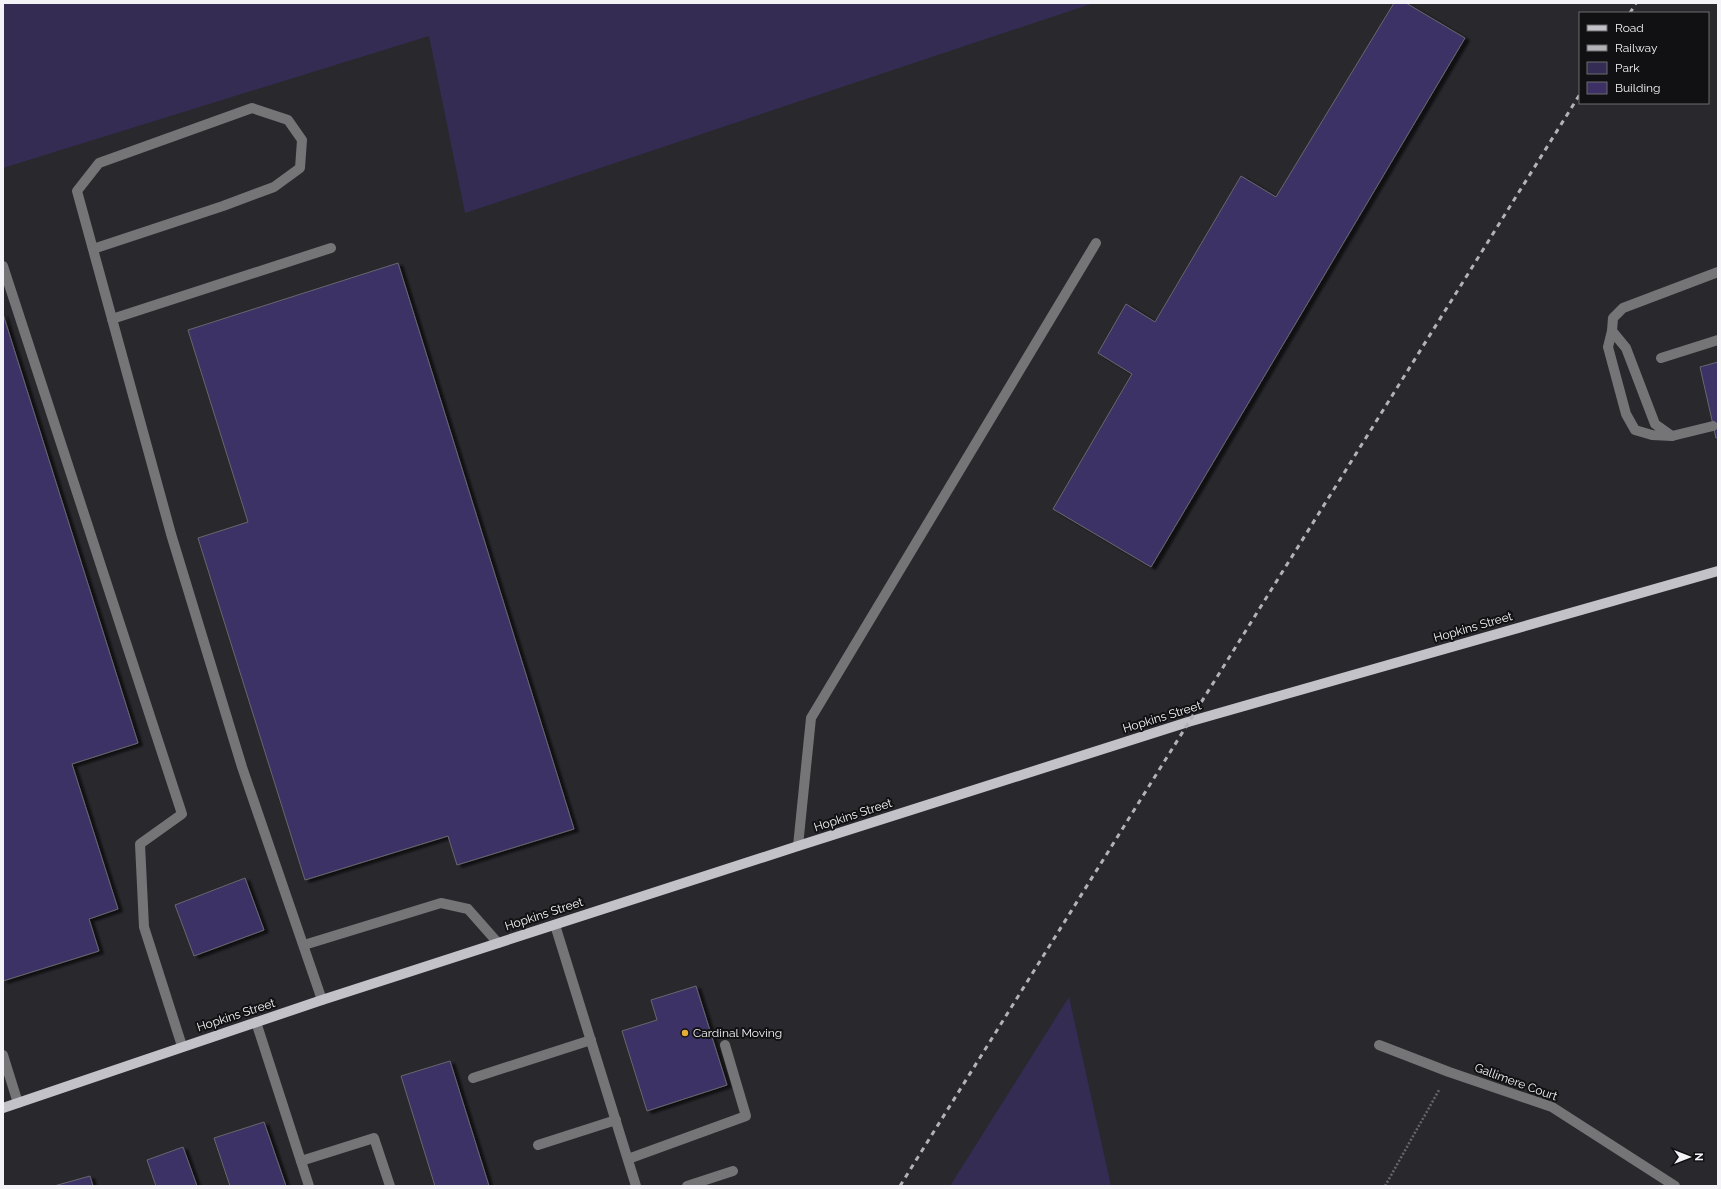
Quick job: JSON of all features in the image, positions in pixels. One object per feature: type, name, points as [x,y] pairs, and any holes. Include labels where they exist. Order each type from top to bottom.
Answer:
[{"type":"main road","name":"Hopkins Street","points":[[3,1108],[182,1046],[322,1000],[1188,722],[1718,571]]},
{"type":"street","points":[[93,249],[223,206],[274,187],[300,168],[302,140],[288,120],[252,108],[99,163],[77,191],[175,549],[242,767],[322,1000]]},
{"type":"street","points":[[798,846],[811,718],[1096,242]]},
{"type":"street","points":[[112,319],[331,248]]},
{"type":"street","points":[[3,266],[182,814],[140,844],[144,927],[182,1046]]},
{"type":"street","points":[[1713,426],[1672,436],[1652,435],[1636,430],[1626,414],[1608,347],[1612,331],[1613,318],[1623,308],[1718,272]]},
{"type":"street","points":[[1612,331],[1626,348],[1655,424],[1672,436]]},
{"type":"street","points":[[1661,358],[1718,340]]},
{"type":"street","points":[[304,946],[441,903],[468,909],[498,943]]},
{"type":"street","points":[[555,925],[636,1186]]},
{"type":"street","points":[[256,1022],[309,1186]]},
{"type":"street","points":[[473,1078],[591,1040]]},
{"type":"street","points":[[628,1159],[746,1116],[725,1045]]},
{"type":"street","name":"Gallimere Court","points":[[1379,1045],[1449,1072],[1552,1107],[1675,1186]]},
{"type":"street","points":[[3,1055],[18,1103]]},
{"type":"street","points":[[538,1145],[616,1120]]},
{"type":"street","points":[[301,1161],[374,1138],[390,1186]]},
{"type":"street","points":[[687,1186],[733,1171]]},
{"type":"path","points":[[1386,1186],[1449,1072]]},
{"type":"green space","points":[[3,3],[1094,3],[465,213],[429,36],[3,168]]},
{"type":"green space","points":[[1069,997],[1111,1186],[950,1186]]},
{"type":"building","points":[[1394,3],[1406,3],[1465,38],[1151,567],[1053,509],[1132,374],[1098,353],[1126,304],[1155,322],[1241,176],[1276,197]]},
{"type":"building","points":[[398,263],[574,829],[457,865],[448,836],[305,880],[198,538],[248,522],[188,330]]},
{"type":"building","points":[[3,314],[138,743],[72,764],[118,909],[89,919],[99,951],[3,981]]},
{"type":"building","points":[[1718,362],[1718,437],[1716,438],[1700,367]]},
{"type":"building","points":[[245,878],[264,930],[194,956],[175,905]]},
{"type":"building","points":[[696,986],[727,1085],[647,1111],[622,1031],[657,1020],[651,1000]]},
{"type":"building","points":[[450,1061],[489,1186],[435,1186],[401,1076]]},
{"type":"building","points":[[264,1122],[286,1186],[230,1186],[214,1138]]},
{"type":"building","points":[[183,1147],[197,1186],[156,1186],[147,1160]]},
{"type":"building","points":[[90,1176],[93,1186],[54,1186]]},
{"type":"railway","points":[[1631,12],[1636,3]]},
{"type":"railway","points":[[900,1186],[1579,96]]},
{"type":"place","name":"Cardinal Moving","points":[[685,1033]]}]
